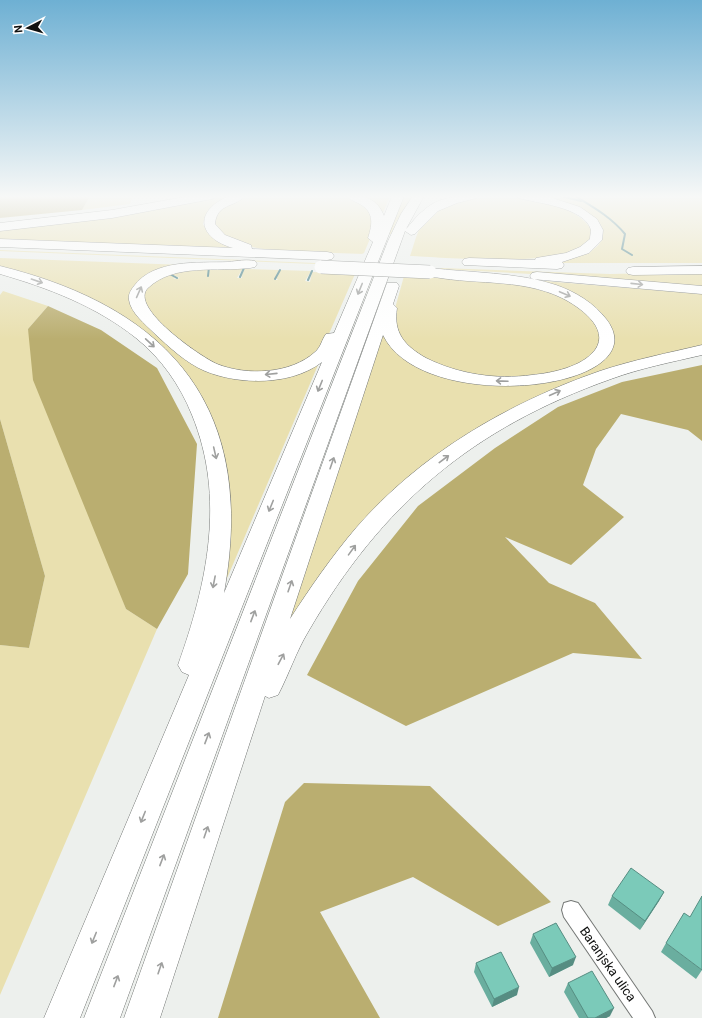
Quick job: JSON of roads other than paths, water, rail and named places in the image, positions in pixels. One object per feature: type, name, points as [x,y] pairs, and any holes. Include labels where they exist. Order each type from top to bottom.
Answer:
[{"type":"highway","points":[[13,244],[308,255]]},
{"type":"highway","points":[[231,244],[243,247],[308,255],[324,261]]},
{"type":"highway","points":[[372,244],[371,247],[374,255]]},
{"type":"highway","points":[[62,1018],[379,244]]},
{"type":"highway","points":[[102,1018],[393,244]]},
{"type":"highway","points":[[142,1018],[407,244]]},
{"type":"highway","points":[[478,263],[533,261],[560,258],[584,250],[592,244]]},
{"type":"highway","points":[[0,248],[603,272],[702,270]]},
{"type":"highway","points":[[0,254],[250,264],[324,261]]},
{"type":"highway","points":[[432,266],[452,261],[589,266]]},
{"type":"highway","points":[[250,264],[234,266],[196,266],[167,272],[145,283],[137,293],[136,299],[150,320],[184,350],[211,367],[240,374],[278,373],[310,363],[323,352],[333,334],[346,324]]},
{"type":"highway","points":[[391,290],[393,297],[388,324],[394,341],[414,358],[450,373],[497,381],[545,378],[571,372],[582,367],[597,357],[605,345],[606,331],[598,316],[581,302],[560,292],[514,280],[454,276],[432,266]]},
{"type":"highway","points":[[432,266],[702,290]]},
{"type":"highway","points":[[619,267],[702,266]]},
{"type":"highway","points":[[0,270],[24,276],[75,295],[122,320],[143,336],[175,368],[204,418],[213,445],[221,478],[223,516],[218,562],[206,625],[155,756],[158,781]]},
{"type":"highway","points":[[237,742],[262,707],[275,671],[303,619],[367,529],[402,493],[444,459],[484,430],[530,404],[568,387],[618,370],[702,350]]},
{"type":"street","name":"Baranjska ulica","points":[[570,910],[645,1018]]},
{"type":"waterway","points":[[623,244],[622,249],[632,255]]},
{"type":"waterway","points":[[208,276],[209,267]]},
{"type":"waterway","points":[[240,277],[244,268]]},
{"type":"waterway","points":[[275,279],[280,270]]},
{"type":"waterway","points":[[308,280],[312,271]]},
{"type":"waterway","points":[[168,273],[177,278]]}]
